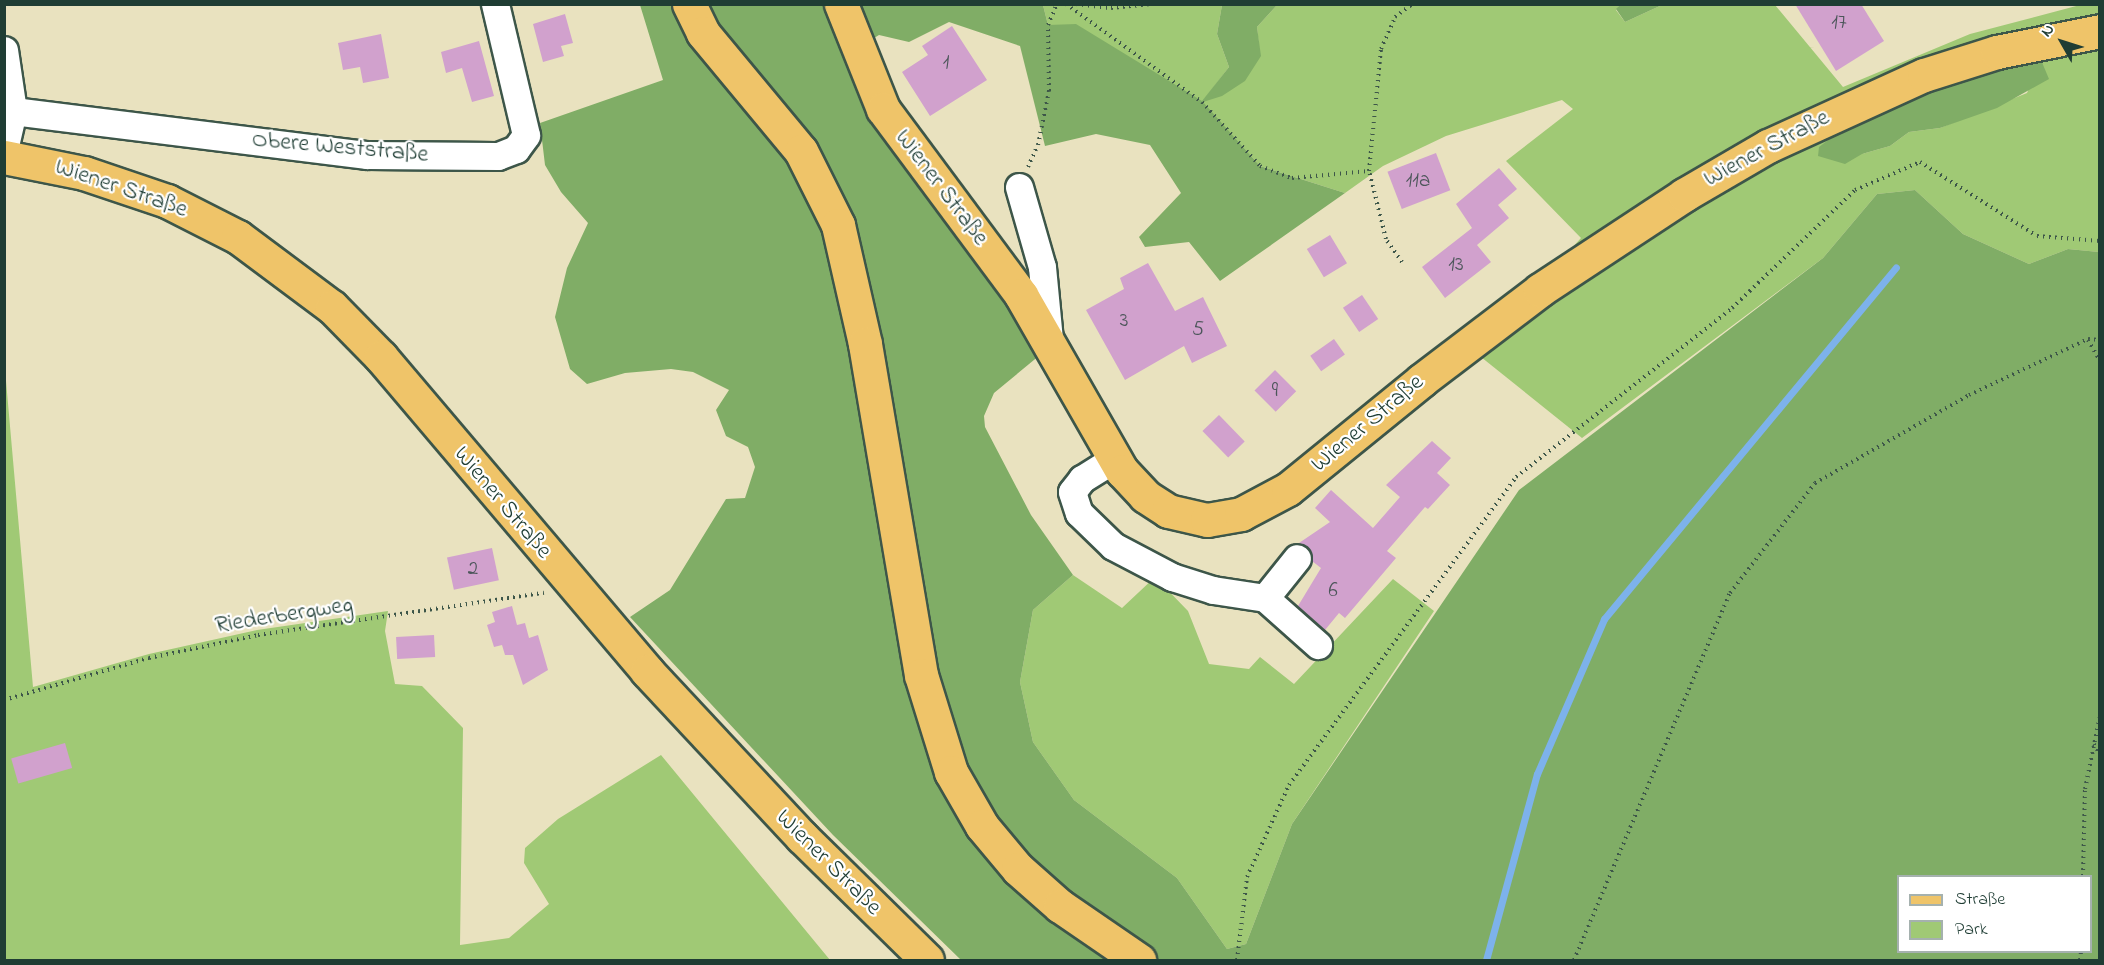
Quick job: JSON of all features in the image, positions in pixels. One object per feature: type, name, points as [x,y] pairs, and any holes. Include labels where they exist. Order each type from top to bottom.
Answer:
[{"type":"main road","points":[[689,4],[703,33],[801,151],[838,225],[865,344],[921,675],[951,772],[970,810],[1011,862],[1060,906],[1139,960]]},
{"type":"main road","name":"Wiener Straße","points":[[841,4],[867,76],[896,129],[1006,274],[1049,340],[1114,459],[1144,496],[1176,515],[1219,519],[1251,510],[1299,481],[1422,380],[1540,290],[1740,162],[1837,112],[1924,75],[1997,52],[2100,31]]},
{"type":"main road","name":"Wiener Straße","points":[[4,157],[84,173],[160,198],[226,230],[284,268],[365,339],[574,588],[761,794],[927,960]]},
{"type":"street","name":"Obere Weststraße","points":[[13,111],[367,155],[498,156],[516,149],[526,135],[495,4]]},
{"type":"street","points":[[4,50],[13,111],[4,150]]},
{"type":"street","points":[[1019,187],[1042,267],[1049,340]]},
{"type":"street","points":[[1114,459],[1082,479],[1072,492],[1079,513],[1113,546],[1172,577],[1213,590],[1265,598],[1318,645]]},
{"type":"street","points":[[1265,598],[1297,558]]},
{"type":"path","points":[[1066,4],[1202,102],[1260,166],[1292,178],[1369,171]]},
{"type":"path","points":[[1076,4],[1111,8],[1151,4]]},
{"type":"path","points":[[1402,262],[1386,240],[1369,171],[1381,49],[1395,17],[1412,4]]},
{"type":"path","points":[[1019,187],[1038,145],[1049,91],[1048,25],[1055,5]]},
{"type":"path","points":[[1237,960],[1247,877],[1289,785],[1516,477],[1732,308],[1855,190],[1920,162],[2037,236],[2100,241]]},
{"type":"path","points":[[2088,339],[2100,361]]},
{"type":"path","points":[[1574,960],[1730,593],[1815,483],[1969,395],[2088,339],[2100,340]]},
{"type":"path","name":"Riederbergweg","points":[[4,700],[149,658],[258,635],[574,588]]},
{"type":"path","points":[[2083,875],[2085,789],[2100,716]]},
{"type":"path","points":[[2094,744],[2100,755]]},
{"type":"green space","points":[[640,5],[1043,5],[1048,25],[1076,24],[1202,101],[1229,67],[1217,34],[1222,5],[1277,5],[1257,27],[1261,56],[1245,81],[1222,96],[1203,102],[1260,166],[1345,193],[1220,281],[1189,242],[1145,247],[1139,237],[1181,193],[1150,145],[1096,134],[1045,146],[1020,46],[949,22],[909,42],[879,35],[866,43],[887,95],[1040,355],[994,393],[984,416],[985,427],[1031,515],[1073,575],[1033,610],[1020,682],[1033,742],[1074,800],[1177,878],[1227,949],[1246,944],[1292,824],[1519,490],[1823,258],[1877,194],[1915,190],[1963,234],[2029,264],[2068,249],[2099,252],[2099,960],[961,960],[833,835],[630,617],[670,590],[726,499],[745,498],[755,467],[748,447],[726,436],[716,410],[729,390],[693,372],[671,369],[625,373],[587,384],[570,369],[555,317],[567,268],[588,223],[561,192],[545,165],[540,123],[663,80]]},
{"type":"green space","points":[[1043,5],[1222,5],[1217,34],[1229,67],[1203,101],[1260,56],[1257,27],[1277,5],[1620,5],[1616,10],[1625,22],[1662,5],[1775,5],[1843,87],[1970,34],[2080,5],[2099,5],[2099,252],[2068,249],[2029,264],[1963,234],[1915,190],[1877,194],[1823,258],[1582,438],[1481,357],[1479,350],[1581,238],[1506,161],[1573,109],[1562,100],[1446,136],[1383,166],[1345,193],[1260,166],[1202,102],[1048,25]],"holes":[[[2041,60],[2027,93],[1940,128],[1909,132],[1890,146],[1862,154]]]},
{"type":"green space","points":[[1620,5],[1662,5],[1625,22],[1616,9]]},
{"type":"green space","points":[[2041,60],[2049,79],[1997,108],[1940,128],[1909,132],[1890,146],[1862,154],[1845,164],[1818,156],[1819,147],[1848,125],[1961,81]]},
{"type":"green space","points":[[4,358],[33,687],[149,654],[257,630],[388,611],[385,631],[395,684],[422,686],[463,728],[460,945],[509,938],[549,904],[524,863],[525,848],[558,819],[661,755],[830,960],[5,960]]},
{"type":"green space","points":[[1073,575],[1122,608],[1155,577],[1188,611],[1209,664],[1249,669],[1260,657],[1294,684],[1393,579],[1434,611],[1292,824],[1246,944],[1227,949],[1177,878],[1074,800],[1033,742],[1020,682],[1033,610]]},
{"type":"building","points":[[1795,4],[1861,4],[1884,41],[1836,71]]},
{"type":"building","points":[[565,14],[573,43],[561,46],[564,56],[543,62],[533,24]]},
{"type":"building","points":[[952,26],[987,80],[930,116],[902,72],[928,55],[922,46]]},
{"type":"building","points":[[381,34],[389,78],[363,83],[360,67],[343,70],[338,43]]},
{"type":"building","points":[[479,41],[494,96],[472,102],[462,68],[446,73],[441,52]]},
{"type":"building","points":[[1436,153],[1450,190],[1402,209],[1387,172]]},
{"type":"building","points":[[1499,168],[1517,189],[1498,205],[1509,218],[1477,245],[1491,262],[1445,298],[1422,267],[1472,228],[1456,204]]},
{"type":"building","points":[[1330,235],[1347,263],[1324,277],[1307,249]]},
{"type":"building","points":[[1148,263],[1175,311],[1203,297],[1227,346],[1192,363],[1184,346],[1125,380],[1086,310],[1124,289],[1120,278]]},
{"type":"building","points":[[1362,295],[1378,319],[1359,332],[1343,308]]},
{"type":"building","points":[[1334,339],[1345,355],[1321,371],[1310,356]]},
{"type":"building","points":[[1275,370],[1296,391],[1276,412],[1254,391]]},
{"type":"building","points":[[1219,415],[1245,442],[1228,458],[1202,431]]},
{"type":"building","points":[[1432,441],[1451,458],[1437,473],[1450,485],[1428,509],[1425,507],[1387,551],[1396,558],[1345,618],[1339,613],[1325,630],[1298,606],[1321,568],[1312,561],[1307,546],[1299,543],[1330,522],[1315,508],[1331,490],[1373,528],[1400,497],[1386,485]]},
{"type":"building","points":[[492,548],[499,580],[454,590],[447,558]]},
{"type":"building","points":[[512,606],[517,625],[525,623],[529,638],[538,635],[548,670],[523,685],[513,655],[505,655],[502,645],[494,647],[487,625],[495,622],[492,612]]},
{"type":"building","points":[[434,635],[435,657],[397,659],[396,637]]},
{"type":"building","points":[[65,743],[72,768],[18,783],[11,758]]},
{"type":"waterway","points":[[1486,960],[1537,774],[1604,619],[1896,267]]}]
